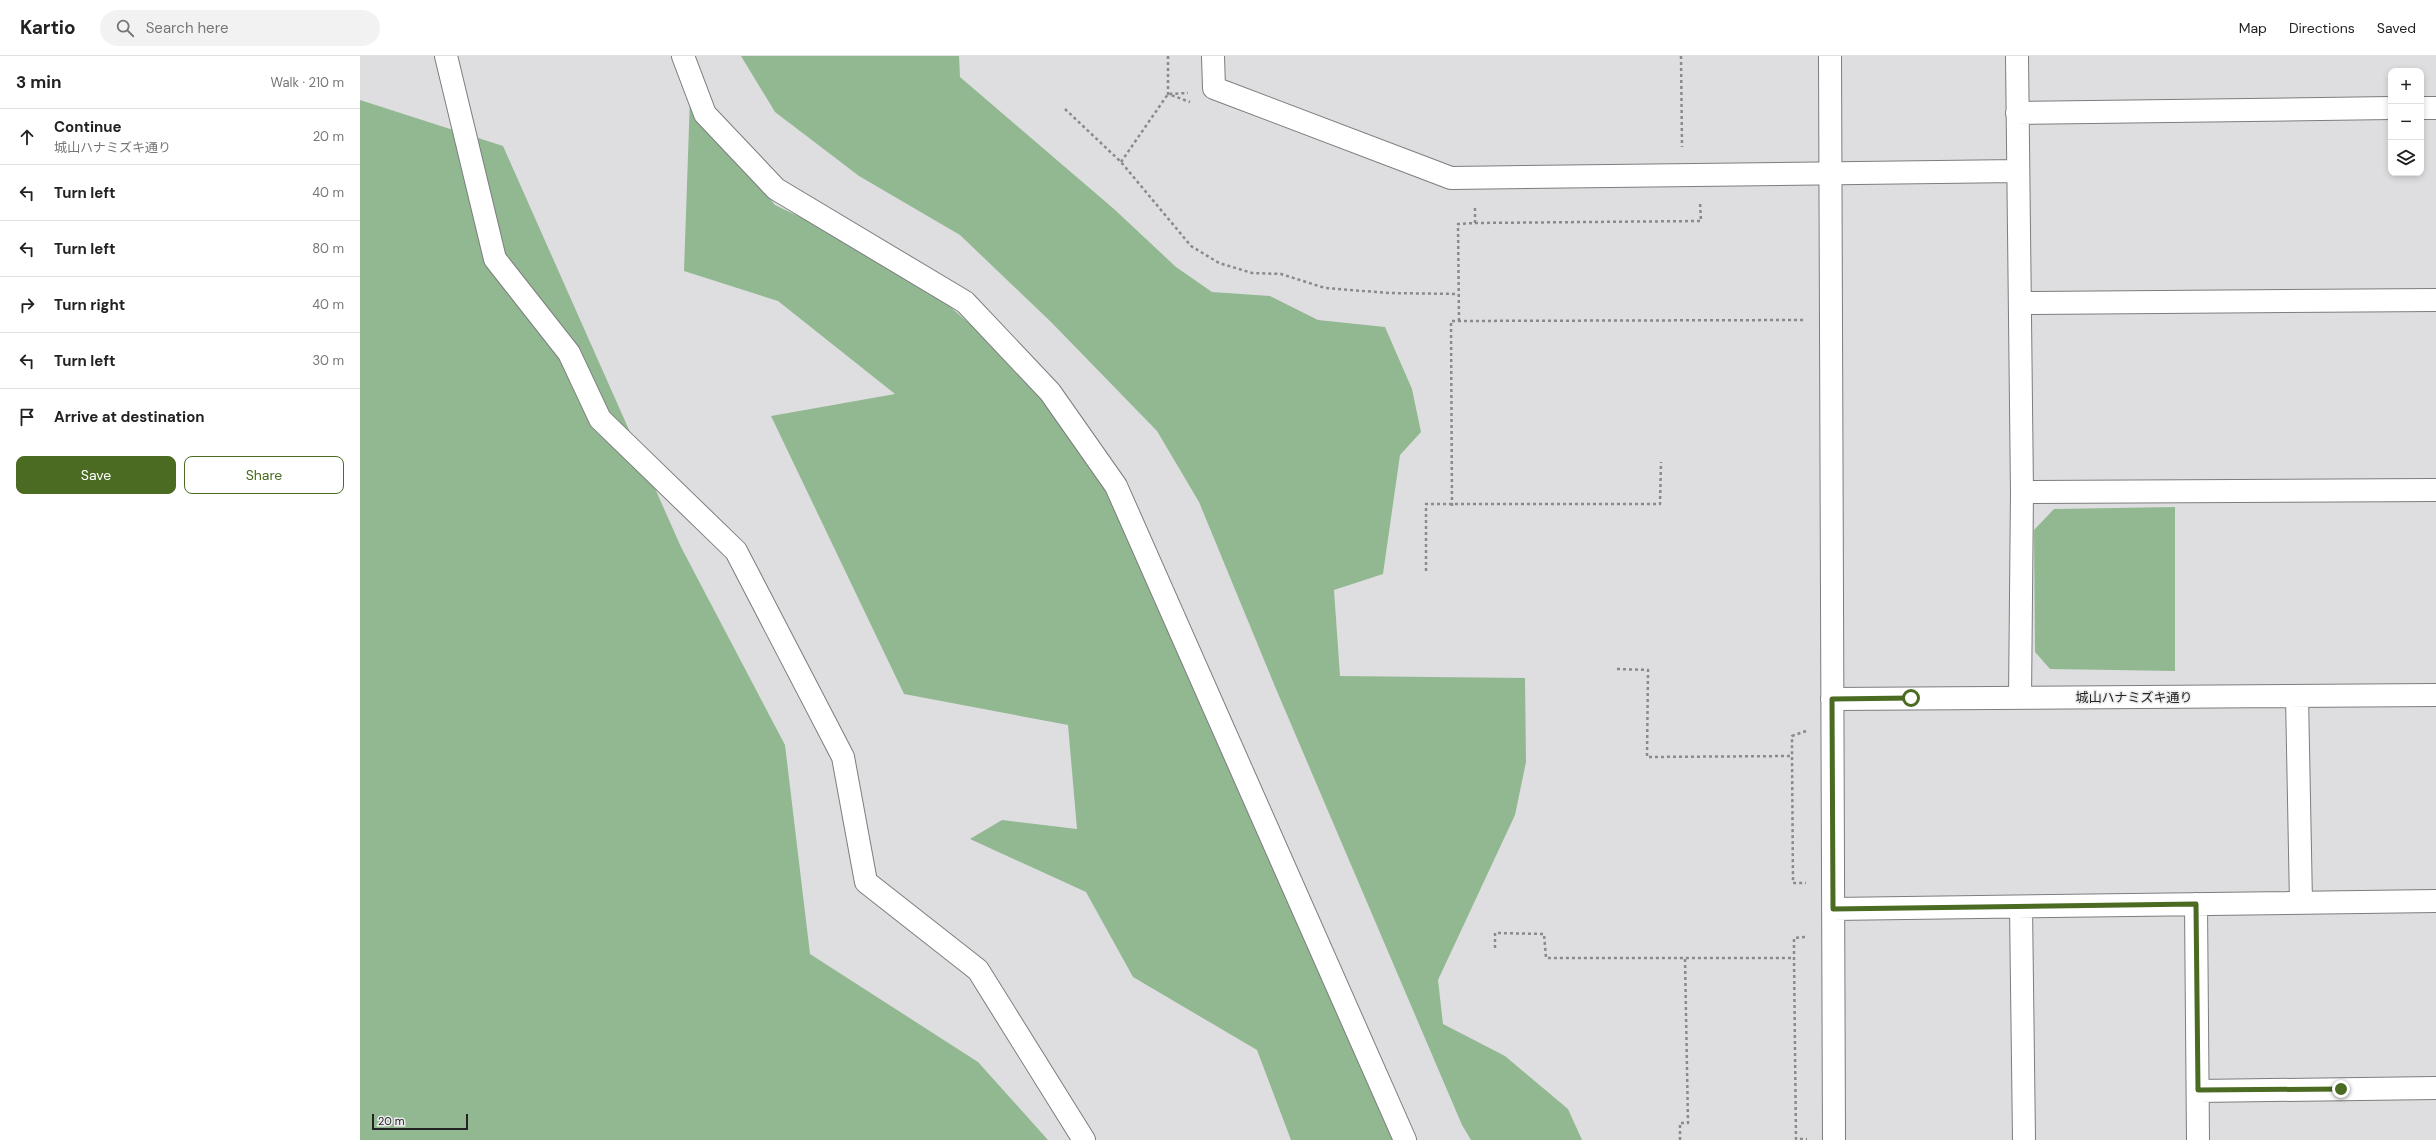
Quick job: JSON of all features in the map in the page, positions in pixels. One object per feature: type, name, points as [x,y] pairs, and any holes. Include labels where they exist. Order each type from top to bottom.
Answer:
[{"type":"street","points":[[446,56],[495,259],[569,353],[600,419],[736,551],[843,758],[866,882],[978,970],[1084,1140]]},
{"type":"street","points":[[684,56],[705,114],[776,190],[965,302],[1050,392],[1116,486],[1405,1140]]},
{"type":"street","points":[[1213,56],[1214,88],[1452,178],[1830,172],[2018,171]]},
{"type":"street","points":[[1830,56],[1834,1140]]},
{"type":"street","points":[[2017,56],[2022,492],[2020,698]]},
{"type":"street","points":[[2017,113],[2388,108]]},
{"type":"street","points":[[2424,108],[2436,108]]},
{"type":"street","points":[[2020,303],[2436,300]]},
{"type":"street","points":[[2022,492],[2436,490]]},
{"type":"street","name":"城山ハナミズキ通り","points":[[1832,699],[2436,695]]},
{"type":"street","points":[[2297,696],[2301,903]]},
{"type":"street","points":[[1833,909],[2436,901]]},
{"type":"street","points":[[2196,904],[2198,1140]]},
{"type":"street","points":[[2021,906],[2024,1140]]},
{"type":"street","points":[[2198,1090],[2436,1088]]},
{"type":"path","points":[[1681,56],[1682,175]]},
{"type":"path","points":[[1121,162],[1168,94],[1199,93],[1214,88]]},
{"type":"path","points":[[1065,109],[1121,162],[1191,246],[1219,263],[1252,273],[1281,274],[1325,288],[1389,293],[1458,294]]},
{"type":"path","points":[[1474,178],[1475,223]]},
{"type":"path","points":[[1459,321],[1458,224],[1700,221],[1700,199]]},
{"type":"path","points":[[1452,506],[1451,321],[1807,320]]},
{"type":"path","points":[[1426,571],[1426,504],[1452,506],[1660,504],[1661,462]]},
{"type":"path","points":[[1617,669],[1648,670],[1647,757],[1792,756]]},
{"type":"path","points":[[1812,728],[1792,736],[1792,756],[1793,883],[1813,883]]},
{"type":"path","points":[[1495,948],[1495,933],[1544,934],[1546,958],[1794,958]]},
{"type":"path","points":[[1807,937],[1794,938],[1794,958],[1796,1139],[1809,1139]]},
{"type":"path","points":[[1680,1140],[1680,1123],[1688,1123],[1685,958]]},
{"type":"green space","points":[[741,56],[959,56],[960,77],[1114,209],[1176,267],[1212,292],[1270,296],[1318,320],[1385,327],[1412,389],[1421,432],[1400,455],[1383,574],[1334,590],[1340,676],[1525,678],[1526,762],[1515,815],[1438,980],[1443,1024],[1505,1056],[1568,1109],[1582,1140],[1471,1140],[1462,1125],[1276,689],[1199,502],[1157,431],[1051,322],[960,235],[859,176],[775,112]]},
{"type":"green space","points":[[690,97],[775,205],[906,268],[1020,368],[1088,443],[1408,1140],[1291,1140],[1257,1050],[1133,977],[1086,892],[970,839],[1002,820],[1077,829],[1068,725],[904,694],[771,416],[895,394],[778,301],[684,271]]},
{"type":"green space","points":[[360,100],[503,146],[681,547],[785,745],[810,954],[978,1062],[1048,1140],[360,1140]]},
{"type":"green space","points":[[2175,507],[2175,671],[2050,669],[2035,652],[2034,530],[2054,509]]},
{"type":"route","points":[[1911,698],[1832,699],[1833,909],[2196,904],[2198,1090],[2341,1089]]}]
